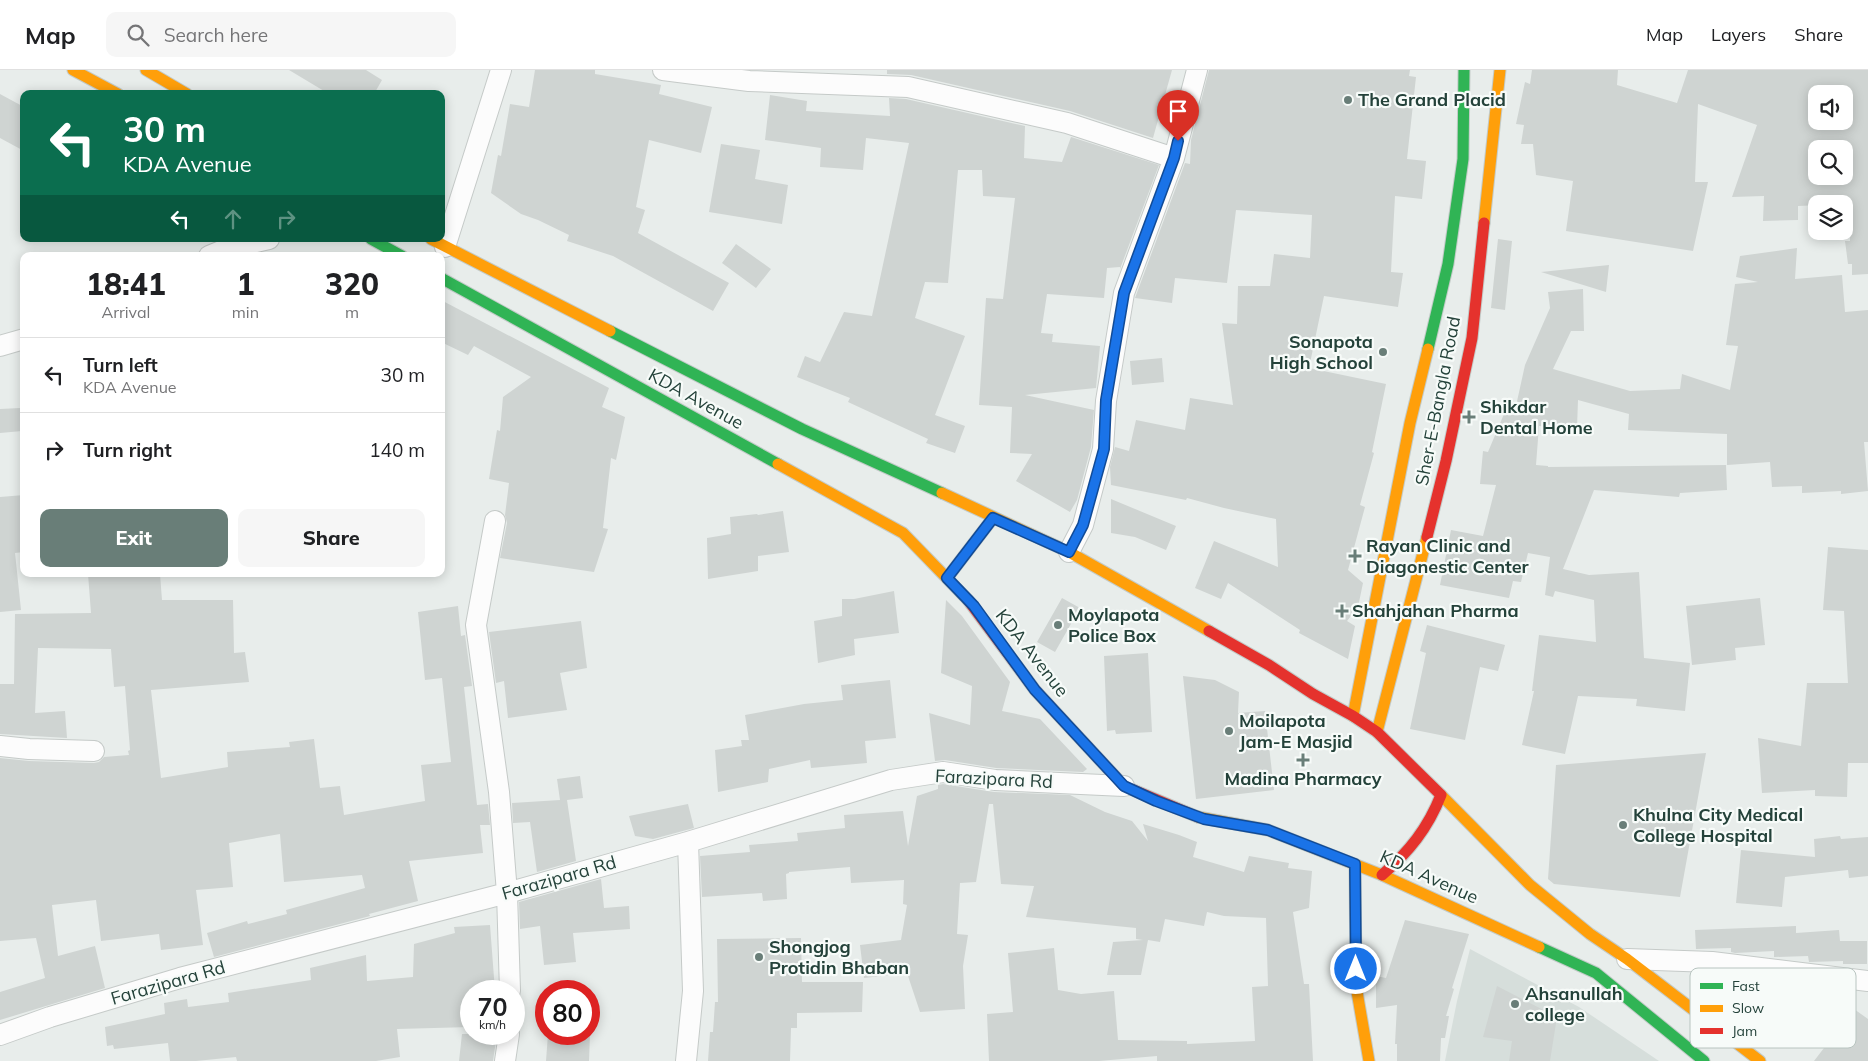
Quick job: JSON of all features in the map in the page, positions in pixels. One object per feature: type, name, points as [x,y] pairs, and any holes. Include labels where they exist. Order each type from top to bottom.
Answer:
[{"type":"main road","points":[[74,70],[111,90]]},
{"type":"main road","points":[[146,70],[180,90]]},
{"type":"main road","name":"Sher-E-Bangla Road","points":[[1353,716],[1410,423],[1448,264],[1463,159],[1464,70]]},
{"type":"main road","name":"Sher-E-Bangla Road","points":[[1377,732],[1446,461],[1472,338],[1500,70]]},
{"type":"main road","points":[[376,242],[395,252]]},
{"type":"main road","name":"KDA Avenue","points":[[438,243],[802,429],[1069,552],[1268,665],[1313,694],[1353,716],[1377,732],[1441,795]]},
{"type":"main road","name":"KDA Avenue","points":[[445,280],[902,532],[974,606],[1035,690],[1124,786],[1156,801],[1204,819],[1268,830],[1382,874],[1596,973],[1704,1061]]},
{"type":"main road","points":[[947,578],[993,518]]},
{"type":"main road","points":[[1382,874],[1412,849],[1424,833],[1441,795],[1530,885],[1590,934],[1627,959],[1690,1007]]},
{"type":"main road","points":[[1355,864],[1356,986],[1369,1061]]},
{"type":"main road","points":[[1743,1048],[1760,1061]]},
{"type":"street","points":[[445,223],[500,70]]},
{"type":"street","points":[[663,70],[749,80],[839,77],[908,87],[1066,123],[1174,158]]},
{"type":"street","points":[[1069,552],[1083,525],[1104,449],[1106,400],[1124,293],[1174,158],[1197,70]]},
{"type":"street","points":[[219,252],[256,242]]},
{"type":"street","points":[[0,346],[20,340]]},
{"type":"street","points":[[495,521],[476,625],[499,792],[507,893],[510,980]]},
{"type":"street","points":[[0,746],[94,751]]},
{"type":"street","name":"Farazipara Rd","points":[[0,1036],[50,1017],[180,978],[507,893],[688,842],[892,780],[943,772],[995,780],[1124,786]]},
{"type":"street","points":[[686,1061],[693,991],[688,842]]},
{"type":"street","points":[[1627,959],[1712,962],[1761,968]]},
{"type":"street","points":[[505,1061],[507,1045]]},
{"type":"shaded area","name":"Ahsanullah college","points":[[1470,949],[1579,1007],[1659,1061],[1445,1061]]},
{"type":"building","points":[[289,70],[366,70],[382,80],[376,90],[322,90]]},
{"type":"building","points":[[535,70],[595,70],[595,74],[661,85],[659,94],[712,107],[701,153],[649,140],[636,207],[645,210],[638,233],[729,283],[713,311],[613,256],[567,241],[569,235],[521,214],[491,193],[498,155],[501,156],[510,104],[529,107]]},
{"type":"building","points":[[887,70],[1172,70],[1153,138],[1070,111],[911,75],[887,74]]},
{"type":"building","points":[[1209,70],[1410,70],[1409,76],[1416,77],[1407,159],[1426,161],[1422,199],[1395,196],[1391,272],[1403,273],[1398,307],[1324,296],[1309,368],[1386,384],[1372,452],[1374,453],[1360,505],[1365,507],[1348,570],[1363,583],[1358,607],[1347,621],[1355,626],[1348,659],[1299,633],[1300,630],[1228,583],[1221,599],[1195,588],[1214,541],[1278,567],[1276,519],[1187,498],[1186,500],[1111,485],[1110,467],[1115,447],[1129,451],[1136,420],[1185,430],[1190,398],[1233,405],[1222,323],[1237,324],[1238,286],[1270,286],[1274,254],[1310,258],[1312,215],[1236,210],[1227,283],[1175,278],[1172,303],[1135,298],[1185,163],[1190,164],[1191,140]]},
{"type":"building","points":[[1532,70],[1618,70],[1617,85],[1677,103],[1688,70],[1868,70],[1868,274],[1852,275],[1852,264],[1848,264],[1845,241],[1853,240],[1853,195],[1808,195],[1808,206],[1798,206],[1798,220],[1763,221],[1764,196],[1732,197],[1757,125],[1698,104],[1695,182],[1708,182],[1693,251],[1566,231],[1573,181],[1536,175],[1533,144],[1521,144],[1524,125],[1516,124],[1525,82],[1530,84]]},
{"type":"building","points":[[0,94],[20,105],[20,149],[0,138]]},
{"type":"building","points":[[770,95],[807,101],[806,111],[890,116],[889,98],[906,99],[1025,126],[1024,158],[1062,162],[1071,137],[1159,165],[1120,269],[1120,267],[1107,268],[1104,298],[1047,294],[1041,333],[1053,334],[1052,342],[1100,346],[1096,388],[1025,395],[1094,410],[1091,447],[1077,500],[1070,512],[1016,481],[1032,454],[1010,453],[1012,407],[979,405],[986,298],[1003,299],[1015,198],[983,196],[982,170],[958,170],[948,283],[925,282],[915,318],[965,336],[935,415],[965,426],[955,453],[926,443],[928,439],[848,402],[850,398],[797,377],[805,356],[820,362],[844,312],[872,316],[909,143],[866,138],[863,170],[820,167],[821,148],[765,140]]},
{"type":"building","points":[[721,144],[760,150],[755,179],[788,185],[782,224],[709,212]]},
{"type":"building","points":[[1498,239],[1512,241],[1505,310],[1491,308]]},
{"type":"building","points":[[736,244],[771,269],[756,288],[722,263]]},
{"type":"building","points":[[1797,248],[1795,279],[1842,275],[1845,312],[1868,310],[1868,442],[1864,442],[1868,491],[1841,494],[1841,491],[1802,493],[1802,486],[1772,487],[1770,462],[1727,465],[1727,434],[1628,430],[1629,414],[1578,400],[1577,428],[1539,426],[1536,465],[1548,467],[1726,465],[1727,490],[1680,493],[1679,497],[1594,490],[1563,569],[1589,575],[1639,572],[1644,658],[1690,663],[1685,711],[1636,706],[1637,699],[1578,696],[1565,754],[1522,745],[1534,691],[1532,691],[1539,635],[1596,642],[1594,600],[1555,591],[1553,597],[1545,595],[1550,557],[1528,553],[1521,582],[1513,581],[1509,598],[1440,585],[1451,530],[1483,536],[1496,485],[1480,484],[1483,451],[1488,452],[1504,414],[1514,415],[1525,365],[1550,308],[1548,292],[1583,289],[1584,331],[1571,331],[1553,369],[1630,391],[1680,389],[1682,374],[1730,390],[1738,346],[1726,345],[1735,284],[1758,282],[1736,277],[1740,256]]},
{"type":"building","points":[[1609,265],[1606,292],[1541,272]]},
{"type":"building","points":[[445,302],[609,388],[602,407],[625,417],[616,460],[611,458],[603,528],[608,529],[594,572],[500,558],[507,523],[505,515],[509,483],[489,479],[497,430],[500,431],[503,397],[531,377],[474,346],[468,355],[445,344]]},
{"type":"building","points":[[1162,358],[1164,382],[1132,385],[1130,361]]},
{"type":"building","points":[[20,408],[20,431],[0,433],[0,409]]},
{"type":"building","points":[[20,495],[20,552],[15,553],[21,610],[0,612],[0,497]]},
{"type":"building","points":[[1111,499],[1176,526],[1166,550],[1135,537],[1111,533]]},
{"type":"building","points":[[783,511],[789,552],[758,556],[758,571],[708,579],[707,538],[731,534],[730,517]]},
{"type":"building","points":[[1828,547],[1868,550],[1868,763],[1848,763],[1847,797],[1815,796],[1815,790],[1762,793],[1758,738],[1801,746],[1807,683],[1848,683],[1844,611],[1823,610]]},
{"type":"building","points":[[88,577],[160,577],[162,600],[233,600],[234,653],[245,652],[249,682],[151,690],[161,778],[228,767],[227,752],[290,747],[289,742],[314,739],[320,788],[340,786],[344,815],[425,801],[421,765],[451,762],[442,678],[425,680],[418,612],[458,606],[461,636],[465,635],[472,686],[464,687],[477,805],[488,804],[490,825],[480,825],[483,853],[409,861],[418,901],[369,914],[370,916],[214,957],[207,933],[247,921],[248,924],[287,914],[286,910],[365,888],[362,875],[284,882],[280,834],[229,843],[233,887],[196,890],[203,945],[161,950],[159,934],[101,941],[96,900],[52,905],[58,956],[95,946],[105,988],[0,1020],[0,992],[45,978],[36,938],[0,941],[0,758],[94,763],[99,762],[104,757],[129,755],[128,751],[130,750],[125,686],[114,687],[111,649],[38,648],[35,713],[65,711],[67,738],[0,734],[0,684],[14,684],[15,614],[91,613]]},
{"type":"building","points":[[894,591],[899,633],[854,639],[855,655],[818,663],[814,621],[842,616],[842,599],[854,599]]},
{"type":"building","name":"Moylapota Police Box","points":[[1062,598],[1080,608],[1055,652],[1037,642]]},
{"type":"building","points":[[1760,598],[1765,645],[1735,648],[1736,660],[1692,665],[1686,606]]},
{"type":"building","points":[[946,600],[962,616],[1010,682],[1002,711],[1040,719],[1087,769],[1083,772],[996,768],[945,760],[935,761],[929,713],[970,725],[972,686],[941,673]]},
{"type":"building","points":[[581,621],[587,668],[560,673],[567,710],[508,718],[504,681],[496,683],[489,632]]},
{"type":"building","points":[[1427,625],[1505,645],[1498,671],[1480,667],[1465,740],[1410,729],[1426,653],[1420,651]]},
{"type":"building","points":[[1148,653],[1152,732],[1116,734],[1115,730],[1107,731],[1104,656]]},
{"type":"building","points":[[1183,676],[1215,680],[1239,692],[1238,713],[1265,711],[1274,790],[1196,799]]},
{"type":"building","points":[[890,680],[896,738],[865,741],[867,763],[811,768],[810,760],[769,769],[768,782],[718,792],[715,750],[742,746],[741,740],[749,740],[745,715],[804,704],[843,700],[841,685]]},
{"type":"building","name":"Khulna City Medical College Hospital","points":[[1706,753],[1680,897],[1554,884],[1548,879],[1556,765]]},
{"type":"building","points":[[580,776],[583,798],[567,800],[576,861],[537,872],[530,822],[513,823],[512,803],[560,800],[557,779]]},
{"type":"building","points":[[943,784],[994,792],[1070,795],[1105,812],[1132,821],[1148,841],[1143,824],[1197,842],[1193,857],[1244,872],[1249,856],[1289,863],[1288,868],[1312,871],[1309,908],[1293,912],[1304,984],[1309,984],[1313,1061],[1157,1061],[1157,1056],[1099,1061],[989,1061],[987,1014],[1013,1012],[1008,953],[1054,948],[1058,990],[1081,994],[1114,991],[1118,1040],[1187,1041],[1187,1044],[1255,1041],[1252,987],[1268,986],[1266,918],[1224,916],[1207,912],[1204,926],[1165,919],[1160,942],[1148,940],[1141,975],[1107,975],[1113,942],[1143,940],[1136,939],[1136,928],[1026,917],[1034,886],[1001,884],[993,804],[989,804],[976,882],[960,883],[957,934],[968,935],[963,966],[965,1009],[920,1012],[907,973],[864,978],[860,945],[901,940],[907,905],[903,904],[904,880],[851,883],[850,867],[789,872],[786,874],[787,899],[763,901],[762,893],[702,897],[700,856],[750,852],[749,845],[798,841],[797,833],[845,828],[844,815],[903,811],[908,846],[917,796],[938,789],[938,785]]},
{"type":"building","points":[[688,804],[694,828],[653,839],[635,836],[629,816]]},
{"type":"building","points":[[1840,836],[1841,839],[1868,837],[1868,876],[1849,878],[1848,870],[1785,877],[1782,907],[1736,903],[1741,850],[1815,857],[1814,839]]},
{"type":"building","points":[[601,879],[604,908],[629,906],[630,929],[573,933],[576,962],[544,965],[540,926],[520,929],[519,902]]},
{"type":"building","points":[[1405,920],[1469,934],[1452,988],[1454,989],[1446,1016],[1449,1016],[1445,1038],[1441,1038],[1440,1061],[1397,1061],[1397,1044],[1395,1044],[1397,1005],[1376,1008],[1376,976],[1386,978]]},
{"type":"building","points":[[490,925],[494,980],[460,980],[460,1027],[397,1029],[400,1057],[376,1061],[237,1061],[236,1057],[196,1061],[170,1061],[168,1043],[114,1049],[113,1045],[107,1046],[105,1027],[165,1014],[164,1003],[187,999],[188,1007],[229,1002],[228,993],[311,980],[310,968],[366,955],[367,981],[413,977],[414,944],[455,933],[454,927]]},
{"type":"building","points":[[1796,926],[1796,933],[1839,930],[1840,941],[1867,941],[1867,964],[1843,964],[1843,961],[1809,962],[1808,956],[1774,957],[1774,951],[1735,953],[1731,952],[1731,948],[1696,949],[1695,930]]},
{"type":"building","points":[[801,938],[802,982],[863,982],[862,1012],[797,1013],[797,1028],[791,1028],[790,1061],[708,1061],[710,1032],[713,1032],[715,1002],[718,1002],[717,939]]},
{"type":"building","points":[[1497,986],[1557,1017],[1550,1061],[1509,1061],[1512,1041],[1483,1037]]},
{"type":"building","points":[[1856,1010],[1868,1019],[1868,1061],[1814,1061],[1824,1048],[1856,1048]]},
{"type":"building","points":[[461,1045],[495,1045],[493,1061],[459,1061]]},
{"type":"building","points":[[547,1045],[590,1045],[589,1061],[546,1061]]},
{"type":"traffic: fast","points":[[1428,349],[1448,264],[1463,159],[1464,70]]},
{"type":"traffic: fast","points":[[376,242],[395,252]]},
{"type":"traffic: fast","points":[[445,280],[778,464]]},
{"type":"traffic: fast","points":[[610,331],[802,429],[942,493]]},
{"type":"traffic: fast","points":[[1539,947],[1596,973],[1704,1061]]},
{"type":"traffic: slow","points":[[73,70],[110,90]]},
{"type":"traffic: slow","points":[[146,70],[180,90]]},
{"type":"traffic: slow","points":[[1484,223],[1500,70]]},
{"type":"traffic: slow","points":[[437,242],[610,331]]},
{"type":"traffic: slow","points":[[1353,716],[1410,423],[1428,349]]},
{"type":"traffic: slow","points":[[778,464],[903,533],[968,600]]},
{"type":"traffic: slow","points":[[942,493],[1069,552],[1209,631]]},
{"type":"traffic: slow","points":[[1377,732],[1427,537]]},
{"type":"traffic: slow","points":[[1441,795],[1530,885],[1590,934],[1627,959],[1690,1007]]},
{"type":"traffic: slow","points":[[1198,817],[1268,830],[1382,875],[1539,947]]},
{"type":"traffic: slow","points":[[1355,864],[1356,986],[1369,1061]]},
{"type":"traffic: slow","points":[[1743,1048],[1760,1061]]},
{"type":"traffic: jam","points":[[1427,537],[1446,461],[1472,338],[1484,223]]},
{"type":"traffic: jam","points":[[947,578],[993,518]]},
{"type":"traffic: jam","points":[[968,600],[1035,690],[1124,786],[1198,817]]},
{"type":"traffic: jam","points":[[1209,631],[1269,665],[1377,732],[1441,795],[1417,839],[1382,875]]},
{"type":"place","name":"The Grand Placid","points":[[1348,100]]},
{"type":"place","name":"Sonapota High School","points":[[1383,352]]},
{"type":"place","name":"Shikdar Dental Home","points":[[1469,417]]},
{"type":"place","name":"Rayan Clinic and Diagonestic Center","points":[[1355,556]]},
{"type":"place","name":"Shahjahan Pharma","points":[[1342,611]]},
{"type":"place","name":"Moylapota Police Box","points":[[1058,625]]},
{"type":"place","name":"Moilapota Jam-E Masjid","points":[[1229,731]]},
{"type":"place","name":"Madina Pharmacy","points":[[1303,760]]},
{"type":"place","name":"Khulna City Medical College Hospital","points":[[1623,825]]},
{"type":"place","name":"Shongjog Protidin Bhaban","points":[[759,957]]},
{"type":"place","name":"Ahsanullah college","points":[[1515,1004]]},
{"type":"route","points":[[1178,141],[1174,158],[1124,293],[1106,400],[1104,449],[1083,525],[1069,552],[993,518],[947,578],[974,606],[1035,690],[1124,786],[1156,801],[1204,819],[1268,830],[1355,864],[1356,969]]}]
